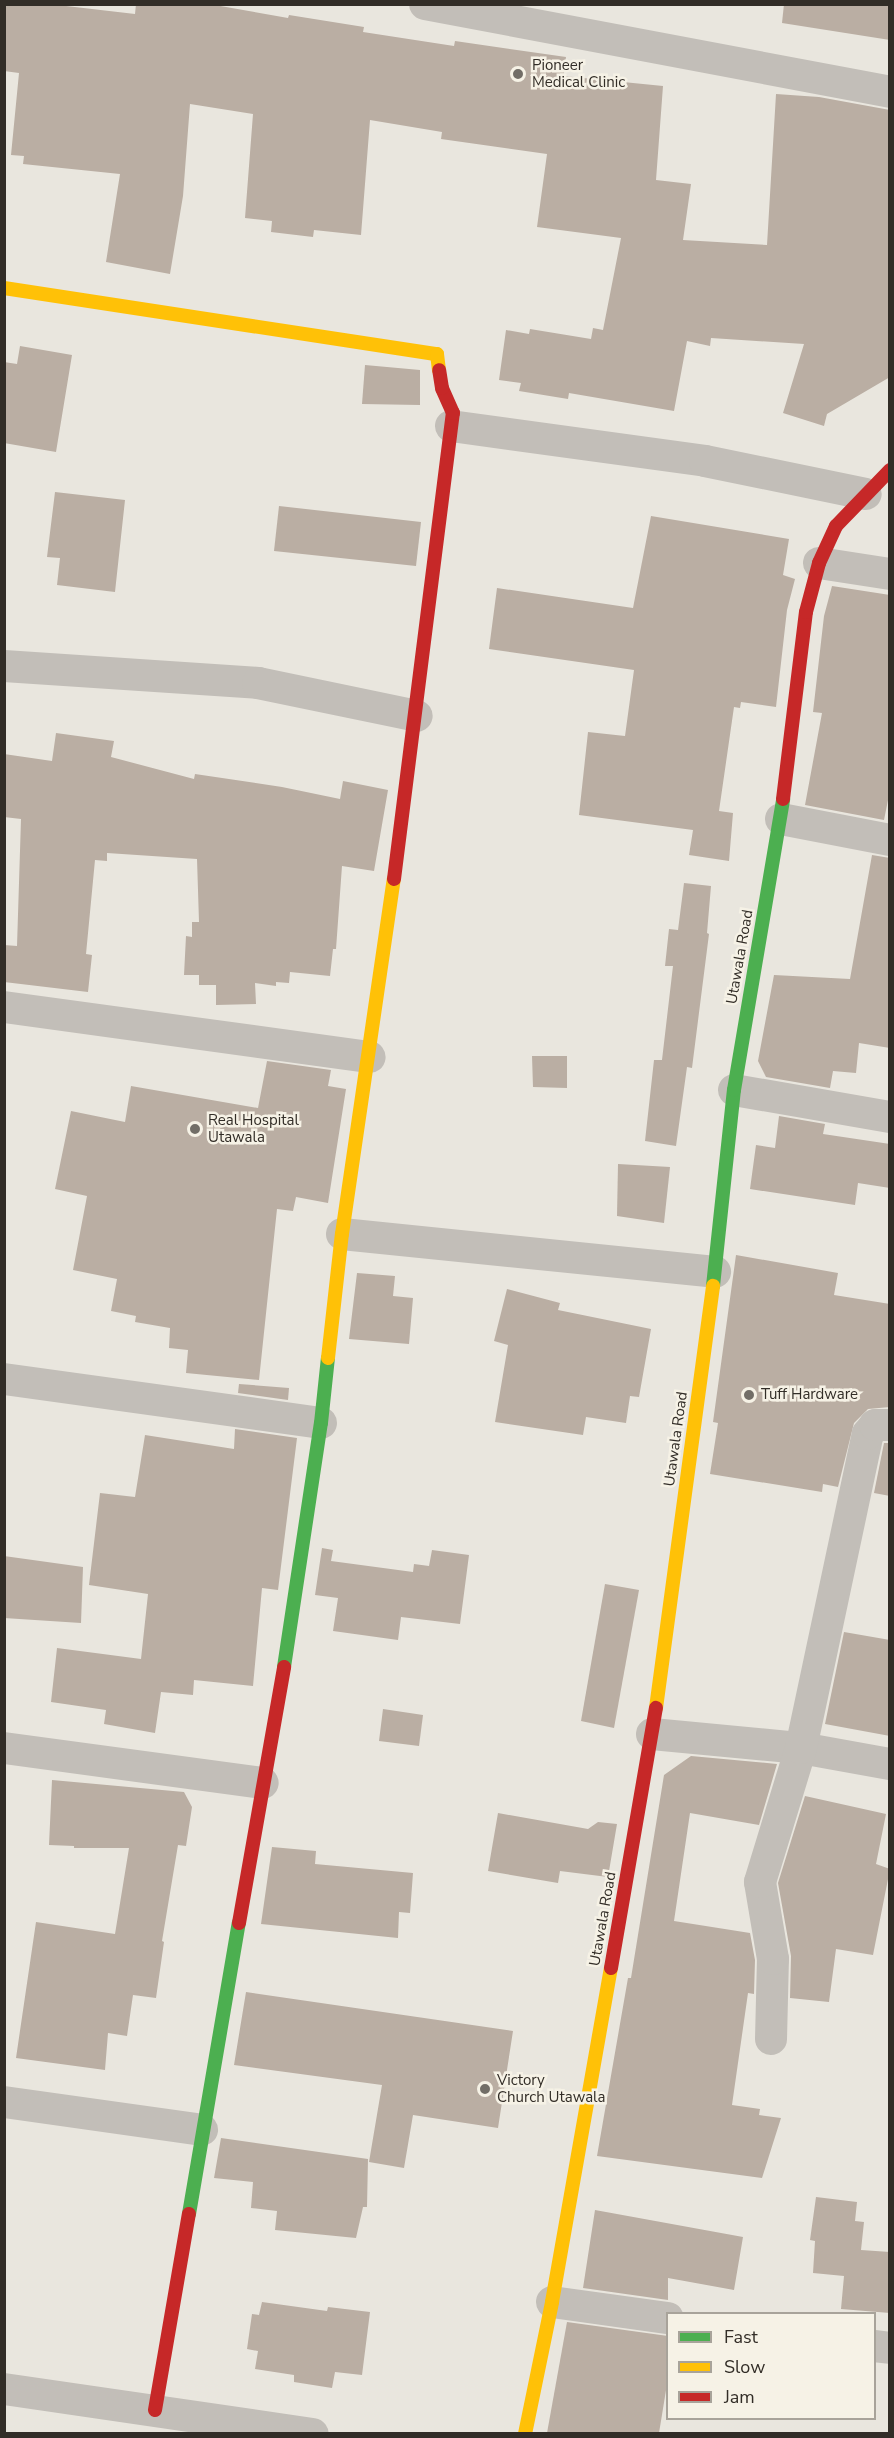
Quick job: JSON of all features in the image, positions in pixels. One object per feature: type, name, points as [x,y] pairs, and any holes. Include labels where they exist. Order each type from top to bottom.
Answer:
[{"type":"street","points":[[425,4],[890,92]]},
{"type":"street","points":[[4,288],[437,354],[442,388],[453,413],[417,716],[370,1057],[342,1234],[321,1423],[295,1602],[155,2410]]},
{"type":"street","points":[[451,426],[705,461],[866,494]]},
{"type":"street","name":"Utawala Road","points":[[525,2433],[552,2302],[652,1734],[715,1272],[734,1090],[782,819],[806,612],[819,563],[836,526],[890,470]]},
{"type":"street","points":[[819,563],[890,574]]},
{"type":"street","points":[[4,666],[258,683],[417,716]]},
{"type":"street","points":[[782,819],[890,840]]},
{"type":"street","points":[[4,1007],[370,1057]]},
{"type":"street","points":[[734,1090],[890,1117]]},
{"type":"street","points":[[342,1234],[715,1272]]},
{"type":"street","points":[[4,1379],[321,1423]]},
{"type":"street","points":[[771,2039],[773,1959],[760,1882],[801,1748],[868,1434],[875,1425],[890,1425]]},
{"type":"street","points":[[652,1734],[801,1748],[890,1764]]},
{"type":"street","points":[[4,1748],[263,1783]]},
{"type":"street","points":[[4,2102],[202,2130]]},
{"type":"street","points":[[552,2302],[666,2318]]},
{"type":"street","points":[[4,2389],[313,2433]]},
{"type":"building","points":[[4,4],[49,4],[135,14],[136,4],[209,4],[288,18],[289,15],[364,27],[363,32],[454,46],[455,41],[566,57],[563,76],[663,86],[656,180],[691,184],[683,240],[767,245],[776,94],[819,97],[890,110],[890,377],[827,414],[824,426],[783,413],[804,344],[711,338],[710,346],[687,341],[674,411],[569,393],[568,399],[519,391],[521,383],[499,380],[506,330],[529,334],[530,329],[591,339],[593,328],[603,330],[621,238],[537,227],[547,154],[441,139],[442,132],[370,120],[361,235],[314,230],[313,237],[271,232],[272,221],[245,218],[253,114],[190,104],[183,196],[170,274],[106,262],[120,174],[23,164],[24,156],[11,155],[19,73],[4,71]]},
{"type":"building","points":[[784,4],[890,4],[890,40],[782,23]]},
{"type":"building","points":[[20,346],[72,355],[56,452],[4,443],[4,362],[17,364]]},
{"type":"building","points":[[365,365],[420,370],[420,405],[362,404]]},
{"type":"building","points":[[55,492],[125,500],[115,592],[57,585],[60,558],[47,557]]},
{"type":"building","points":[[279,506],[421,522],[416,566],[274,551]]},
{"type":"building","points":[[651,516],[789,539],[783,575],[795,579],[787,610],[776,707],[741,702],[740,708],[734,707],[719,811],[733,813],[729,861],[689,855],[693,830],[579,815],[588,732],[625,736],[634,670],[489,649],[497,588],[633,608]]},
{"type":"building","points":[[832,586],[890,595],[890,790],[884,820],[805,805],[822,713],[813,712],[824,616]]},
{"type":"building","points":[[56,733],[114,741],[111,757],[194,779],[195,774],[282,787],[340,799],[343,781],[388,790],[374,871],[342,866],[336,949],[333,949],[330,976],[290,972],[289,983],[276,982],[276,986],[255,983],[256,1004],[216,1005],[216,985],[199,985],[199,975],[184,975],[186,936],[192,937],[192,922],[199,922],[197,859],[107,853],[107,861],[95,860],[86,954],[92,955],[88,992],[4,982],[4,945],[17,946],[21,819],[4,817],[4,754],[52,761]]},
{"type":"building","points":[[872,855],[890,858],[890,1048],[859,1043],[856,1073],[833,1071],[830,1088],[766,1077],[758,1061],[774,975],[850,979]]},
{"type":"building","points":[[684,883],[711,886],[707,933],[709,934],[692,1068],[687,1067],[676,1146],[645,1141],[654,1060],[662,1060],[673,966],[665,966],[669,929],[678,930]]},
{"type":"building","points":[[532,1056],[567,1056],[567,1088],[533,1087]]},
{"type":"building","points":[[267,1061],[331,1070],[328,1086],[346,1089],[328,1203],[296,1197],[293,1211],[277,1209],[259,1380],[186,1373],[188,1350],[169,1348],[170,1328],[135,1322],[136,1316],[111,1311],[117,1279],[73,1270],[87,1196],[55,1189],[71,1111],[125,1122],[131,1086],[258,1108]]},
{"type":"building","points":[[779,1116],[825,1124],[823,1134],[890,1144],[890,1188],[858,1183],[855,1205],[750,1189],[756,1145],[775,1148]]},
{"type":"building","points":[[618,1164],[670,1167],[664,1223],[617,1216]]},
{"type":"building","points":[[736,1255],[838,1273],[834,1295],[890,1304],[890,1407],[868,1409],[854,1423],[838,1487],[823,1484],[822,1492],[710,1474],[718,1423],[713,1422]]},
{"type":"building","points":[[357,1273],[395,1276],[393,1296],[413,1298],[409,1344],[349,1339]]},
{"type":"building","points":[[507,1289],[560,1303],[558,1310],[651,1329],[639,1397],[630,1396],[626,1423],[586,1417],[583,1435],[495,1422],[508,1345],[494,1341]]},
{"type":"building","points":[[239,1384],[289,1388],[288,1400],[238,1393]]},
{"type":"building","points":[[235,1429],[297,1438],[278,1590],[262,1588],[253,1686],[194,1680],[193,1695],[161,1692],[155,1733],[104,1724],[106,1710],[51,1702],[57,1648],[141,1659],[148,1594],[89,1585],[100,1493],[135,1497],[145,1435],[234,1449]]},
{"type":"building","points":[[884,1443],[890,1443],[890,1496],[874,1493]]},
{"type":"building","points":[[322,1548],[333,1550],[331,1561],[413,1572],[414,1564],[429,1566],[432,1550],[469,1555],[460,1624],[401,1617],[398,1640],[333,1631],[338,1598],[315,1595]]},
{"type":"building","points":[[4,1556],[83,1567],[81,1623],[4,1618]]},
{"type":"building","points":[[605,1584],[639,1590],[614,1728],[581,1721]]},
{"type":"building","points":[[844,1632],[890,1640],[890,1736],[825,1724]]},
{"type":"building","points":[[383,1709],[423,1715],[419,1746],[379,1741]]},
{"type":"building","points":[[691,1756],[777,1764],[759,1825],[690,1813],[674,1921],[750,1933],[755,1960],[754,1994],[748,1993],[732,2105],[760,2109],[759,2115],[781,2118],[762,2178],[597,2156],[628,1978],[631,1978],[664,1775]]},
{"type":"building","points":[[52,1780],[184,1792],[192,1807],[186,1846],[178,1845],[162,1941],[164,1942],[156,1998],[133,1995],[127,2036],[108,2033],[105,2070],[16,2058],[36,1922],[115,1934],[129,1848],[74,1848],[74,1846],[49,1845]]},
{"type":"building","points":[[805,1796],[886,1814],[876,1864],[890,1869],[873,1955],[836,1949],[829,2002],[790,1998],[791,1956],[778,1883]]},
{"type":"building","points":[[498,1813],[588,1829],[598,1822],[617,1824],[608,1877],[560,1871],[558,1883],[488,1871]]},
{"type":"building","points":[[272,1847],[316,1851],[315,1864],[413,1873],[410,1913],[399,1912],[398,1938],[261,1924]]},
{"type":"building","points":[[246,1992],[513,2031],[498,2128],[413,2115],[404,2168],[369,2162],[382,2085],[234,2065]]},
{"type":"building","points":[[221,2138],[368,2159],[367,2207],[363,2207],[356,2238],[275,2230],[277,2211],[251,2208],[253,2182],[214,2178]]},
{"type":"building","points":[[816,2197],[857,2202],[855,2221],[864,2222],[861,2250],[890,2252],[890,2313],[841,2309],[844,2276],[813,2273],[815,2241],[810,2240]]},
{"type":"building","points":[[595,2210],[743,2237],[734,2290],[668,2278],[668,2300],[583,2288]]},
{"type":"building","points":[[262,2302],[327,2311],[328,2307],[370,2312],[362,2375],[335,2372],[332,2388],[294,2382],[294,2375],[255,2369],[258,2351],[247,2349],[252,2314],[259,2315]]},
{"type":"building","points":[[567,2322],[666,2336],[666,2390],[659,2433],[547,2433]]},
{"type":"traffic: fast","points":[[713,1286],[734,1090],[783,799]]},
{"type":"traffic: fast","points":[[284,1667],[321,1423],[328,1358]]},
{"type":"traffic: fast","points":[[189,2214],[239,1923]]},
{"type":"traffic: slow","points":[[4,288],[437,354],[439,370]]},
{"type":"traffic: slow","points":[[328,1358],[342,1234],[394,879]]},
{"type":"traffic: slow","points":[[656,1708],[713,1286]]},
{"type":"traffic: slow","points":[[525,2434],[552,2302],[611,1968]]},
{"type":"traffic: jam","points":[[394,879],[453,413],[442,388],[439,370]]},
{"type":"traffic: jam","points":[[783,799],[806,612],[819,563],[836,526],[890,470]]},
{"type":"traffic: jam","points":[[239,1923],[284,1667]]},
{"type":"traffic: jam","points":[[611,1968],[656,1708]]},
{"type":"traffic: jam","points":[[155,2410],[189,2214]]},
{"type":"place","name":"Pioneer Medical Clinic","points":[[518,74]]},
{"type":"place","name":"Real Hospital Utawala","points":[[195,1129]]},
{"type":"place","name":"Tuff Hardware","points":[[749,1395]]},
{"type":"place","name":"Victory Church Utawala","points":[[485,2089]]}]
